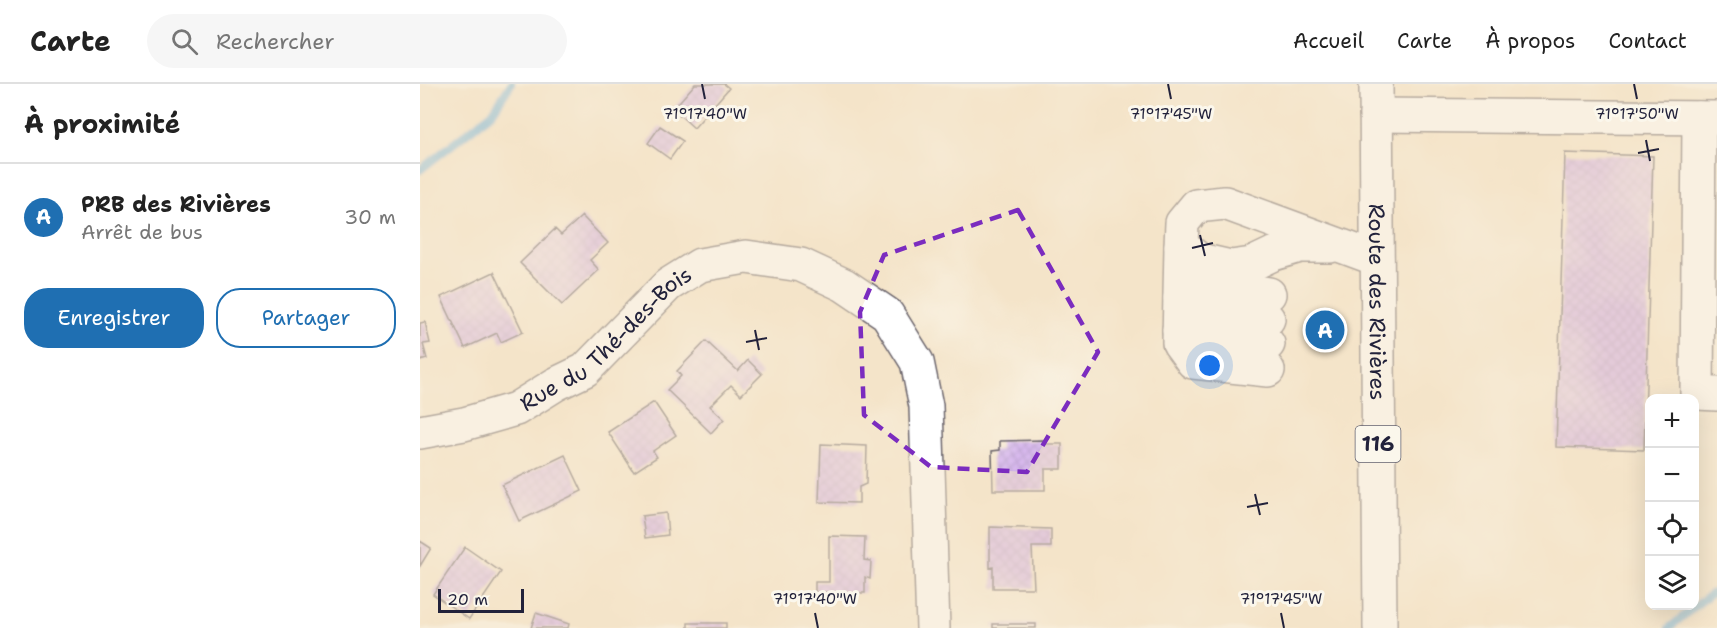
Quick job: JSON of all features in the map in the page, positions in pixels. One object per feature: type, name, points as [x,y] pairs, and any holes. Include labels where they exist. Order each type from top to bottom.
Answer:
[{"type":"street","points":[[1376,99],[1708,118],[1697,393],[1717,394]]},
{"type":"street","name":"Route des Rivières","points":[[1376,99],[1380,628]]},
{"type":"street","points":[[1181,271],[1197,311],[1268,332],[1197,339],[1179,330],[1182,223],[1196,206],[1225,203],[1377,260]]},
{"type":"street","points":[[1181,271],[1200,260],[1231,267],[1252,264],[1273,254],[1300,246],[1341,246]]},
{"type":"street","name":"Rue du Thé-des-Bois","points":[[420,432],[464,424],[516,409],[556,384],[585,370],[668,285],[700,265],[746,258],[801,265],[844,285],[887,314],[917,362],[926,406],[933,628]]},
{"type":"highlighted area","points":[[1018,210],[1098,352],[1027,472],[931,467],[864,415],[860,312],[884,255]]},
{"type":"building","points":[[695,84],[724,84],[729,88],[694,128],[673,109]]},
{"type":"building","points":[[660,126],[683,141],[670,159],[648,143]]},
{"type":"building","points":[[1565,153],[1653,156],[1644,450],[1556,447]]},
{"type":"building","points":[[582,216],[608,243],[590,260],[599,270],[562,305],[520,263],[555,229],[561,235]]},
{"type":"building","points":[[494,272],[523,332],[501,342],[497,333],[465,348],[441,297]]},
{"type":"building","points":[[425,322],[430,343],[423,344],[427,359],[420,361],[420,323]]},
{"type":"building","points":[[706,341],[738,371],[748,360],[762,374],[741,395],[731,385],[710,406],[724,419],[711,433],[667,390],[681,376],[677,371]]},
{"type":"building","points":[[654,402],[676,435],[653,451],[657,457],[634,472],[608,432]]},
{"type":"building","points":[[1043,440],[1043,444],[1062,444],[1062,469],[1045,469],[1045,490],[993,490],[992,451],[1000,450],[1000,441]]},
{"type":"building","points":[[821,444],[867,446],[866,484],[859,487],[859,503],[819,502]]},
{"type":"building","points":[[565,455],[582,491],[519,521],[502,485]]},
{"type":"building","points":[[666,513],[668,535],[645,538],[642,516]]},
{"type":"building","points":[[990,527],[1051,529],[1051,547],[1032,547],[1034,588],[993,588],[993,567],[990,568]]},
{"type":"building","points":[[829,536],[865,537],[864,560],[871,561],[870,579],[865,577],[865,593],[815,592],[815,582],[829,582]]},
{"type":"building","points":[[420,541],[431,548],[420,566]]},
{"type":"building","points":[[465,547],[501,572],[469,619],[433,594]]},
{"type":"building","points":[[536,613],[569,624],[568,628],[531,628]]},
{"type":"building","points":[[688,623],[726,623],[726,628],[688,628]]},
{"type":"building","points":[[993,624],[1036,624],[1036,628],[993,628]]},
{"type":"waterway","points":[[420,170],[492,113],[511,84]]},
{"type":"waterway","points":[[1669,628],[1710,594],[1717,592]]},
{"type":"place","name":"PRB des Rivières","points":[[1325,330]]}]
